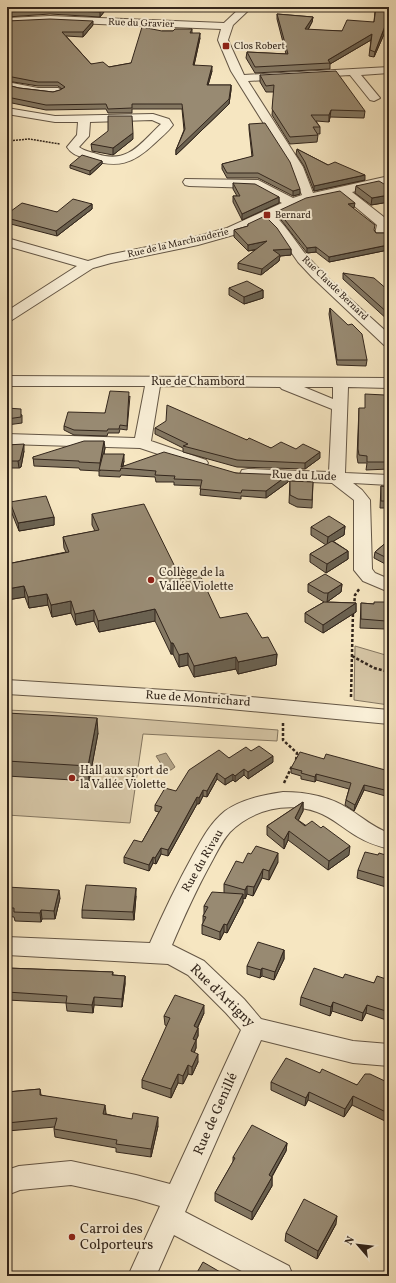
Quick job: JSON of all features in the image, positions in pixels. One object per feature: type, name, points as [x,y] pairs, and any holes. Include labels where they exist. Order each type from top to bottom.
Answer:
[{"type":"street","points":[[246,7],[226,26],[223,40],[241,78],[297,166],[309,197]]},
{"type":"street","name":"Rue du Gravier","points":[[7,21],[50,20],[226,26]]},
{"type":"street","points":[[241,78],[389,70]]},
{"type":"street","points":[[352,71],[374,98]]},
{"type":"street","points":[[7,85],[38,90],[58,91]]},
{"type":"street","points":[[7,111],[55,119],[153,117],[166,121],[167,125],[134,155],[124,160],[108,160],[76,151],[73,147],[83,136],[84,119]]},
{"type":"street","name":"Rue de la Marchanderie","points":[[7,317],[88,265],[108,259],[193,242],[224,234],[243,227],[292,203],[309,197],[389,180]]},
{"type":"street","points":[[189,182],[258,184],[292,203]]},
{"type":"street","points":[[342,190],[384,224],[382,234]]},
{"type":"street","name":"Rue Claude Bernard","points":[[267,215],[283,230],[303,259],[316,274],[389,342]]},
{"type":"street","points":[[7,242],[88,265]]},
{"type":"street","name":"Rue de Chambord","points":[[7,381],[389,382]]},
{"type":"street","points":[[142,443],[153,382]]},
{"type":"street","points":[[283,382],[288,387],[340,407]]},
{"type":"street","points":[[341,382],[338,477],[342,483],[357,492],[362,500],[362,567],[364,572],[369,577],[389,586]]},
{"type":"street","points":[[7,439],[142,443],[214,467]]},
{"type":"street","name":"Rue du Lude","points":[[236,473],[389,480]]},
{"type":"street","name":"Rue de Montrichard","points":[[7,686],[283,706],[389,717]]},
{"type":"street","name":"Rue du Rivau","points":[[157,953],[187,884],[215,836],[224,825],[240,812],[274,801],[307,801],[323,805],[334,810],[371,835],[389,841]]},
{"type":"street","name":"Rue d'Artigny","points":[[7,946],[172,955],[196,968],[235,1006],[254,1028],[354,1052],[389,1055]]},
{"type":"street","name":"Rue de Genillé","points":[[142,1276],[174,1209],[254,1028]]},
{"type":"street","points":[[7,1183],[19,1178],[71,1174],[136,1187],[174,1209],[280,1276]]},
{"type":"path","points":[[7,141],[29,139],[73,147]]},
{"type":"path","points":[[349,712],[355,595],[369,577]]},
{"type":"path","points":[[352,656],[374,668],[389,672]]},
{"type":"path","points":[[274,801],[297,757],[297,753],[283,740],[283,706]]},
{"type":"shaded area","points":[[355,646],[389,656],[389,705],[354,700]]},
{"type":"shaded area","name":"Hall aux sport de la Vallée Violette","points":[[7,710],[52,712],[278,730],[277,741],[143,734],[130,823],[7,815]]},
{"type":"shaded area","points":[[166,753],[175,767],[171,770],[165,770],[156,756]]},
{"type":"building","points":[[7,7],[105,7],[100,12],[50,10],[7,12]]},
{"type":"building","points":[[376,7],[389,7],[389,17],[386,24],[389,24],[385,26],[375,52],[370,50],[372,34],[328,60],[330,63],[255,67],[247,52],[288,54],[277,14],[313,17],[305,29],[342,31],[347,20],[374,22]]},
{"type":"building","points":[[50,19],[93,21],[83,32],[62,32],[91,64],[103,62],[109,67],[131,63],[142,27],[162,31],[192,29],[190,33],[200,33],[193,65],[212,66],[207,85],[231,85],[229,99],[176,150],[185,129],[182,104],[132,104],[132,108],[108,109],[106,104],[46,105],[7,97],[7,85],[53,92],[65,87],[58,82],[38,82],[7,76],[7,21]]},
{"type":"building","points":[[336,71],[365,111],[331,110],[329,115],[311,115],[320,127],[313,127],[318,135],[290,137],[272,109],[274,85],[266,86],[260,75]]},
{"type":"building","points":[[108,116],[132,116],[133,133],[113,148],[91,144],[108,131]]},
{"type":"building","points":[[265,123],[290,162],[300,189],[293,191],[258,173],[227,173],[222,164],[253,156],[249,124]]},
{"type":"building","points":[[297,149],[328,165],[335,162],[365,175],[314,186],[305,162]]},
{"type":"building","points":[[82,155],[102,161],[90,171],[70,165]]},
{"type":"building","points":[[379,181],[389,187],[389,195],[372,198],[356,186]]},
{"type":"building","points":[[233,183],[255,184],[279,197],[242,214],[233,196],[240,196]]},
{"type":"building","points":[[340,191],[355,203],[348,204],[375,225],[374,230],[376,233],[389,233],[389,246],[329,257],[316,247],[307,248],[278,211],[306,198]]},
{"type":"building","points":[[73,199],[92,204],[56,231],[7,218],[7,214],[22,203],[57,212]]},
{"type":"building","points":[[265,216],[277,228],[291,249],[273,250],[280,255],[262,269],[238,263],[267,241],[248,245],[234,230],[248,226],[248,224]]},
{"type":"building","points":[[343,273],[374,278],[389,291],[389,314]]},
{"type":"building","points":[[247,281],[263,290],[244,297],[229,288]]},
{"type":"building","points":[[330,308],[348,325],[352,324],[362,334],[367,360],[337,360]]},
{"type":"building","points":[[110,391],[129,392],[127,426],[120,425],[119,429],[108,429],[107,431],[74,430],[64,426],[68,412],[105,413]]},
{"type":"building","points":[[365,394],[385,395],[385,439],[389,439],[389,462],[367,462],[367,456],[359,455],[359,408],[365,408]]},
{"type":"building","points":[[167,405],[247,440],[249,438],[271,448],[281,442],[296,449],[303,444],[320,452],[305,463],[237,460],[183,446],[188,444],[155,428],[166,421]]},
{"type":"building","points":[[7,408],[21,409],[21,417],[7,419]]},
{"type":"building","points":[[84,441],[104,441],[100,463],[33,459],[33,457]]},
{"type":"building","points":[[24,444],[20,460],[7,461],[7,445]]},
{"type":"building","points":[[164,452],[236,473],[288,475],[266,491],[242,490],[241,493],[200,489],[202,480],[174,479],[175,476],[155,475],[156,471],[121,468],[120,471],[99,470],[103,454],[124,454],[121,467]]},
{"type":"building","points":[[290,481],[313,482],[312,500],[298,499],[290,495]]},
{"type":"building","points":[[381,486],[389,487],[389,501],[381,501]]},
{"type":"building","points":[[46,496],[54,517],[18,523],[10,502]]},
{"type":"building","points":[[144,504],[181,579],[200,575],[220,618],[247,613],[262,638],[268,637],[277,654],[238,662],[236,657],[194,666],[188,653],[179,655],[173,643],[171,643],[155,609],[98,621],[94,610],[75,614],[71,601],[51,605],[47,594],[28,597],[24,586],[7,589],[7,564],[69,552],[63,537],[99,530],[92,514]]},
{"type":"building","points":[[329,516],[345,526],[328,537],[311,527]]},
{"type":"building","points":[[389,540],[389,559],[375,552]]},
{"type":"building","points":[[332,541],[348,551],[327,564],[310,554]]},
{"type":"building","points":[[325,574],[342,584],[328,593],[324,593],[308,584]]},
{"type":"building","points":[[324,602],[356,603],[323,625],[305,613]]},
{"type":"building","points":[[374,602],[389,602],[389,618],[386,618],[386,621],[361,619],[361,603],[374,604]]},
{"type":"building","points":[[7,713],[97,718],[88,766],[7,761]]},
{"type":"building","points":[[259,746],[273,756],[248,772],[244,769],[235,776],[233,774],[225,779],[217,773],[207,791],[203,790],[199,798],[197,797],[168,850],[161,848],[155,858],[153,857],[149,865],[124,857],[134,840],[142,842],[162,807],[155,805],[165,788],[176,791],[189,770],[219,750],[229,758],[246,747],[251,751]]},
{"type":"building","points":[[300,752],[324,759],[326,754],[389,771],[389,791],[364,785],[355,805],[346,800],[351,783],[316,774],[315,777],[291,768]]},
{"type":"building","points":[[303,802],[295,818],[305,826],[312,821],[321,828],[323,826],[350,846],[329,861],[289,831],[284,840],[267,826]]},
{"type":"building","points":[[256,846],[278,853],[269,871],[263,869],[254,887],[247,886],[245,890],[224,884],[236,861],[243,863],[248,853],[251,854]]},
{"type":"building","points":[[365,852],[378,855],[379,853],[389,856],[389,879],[358,870]]},
{"type":"building","points":[[86,885],[136,888],[133,912],[82,910]]},
{"type":"building","points":[[7,887],[59,890],[54,911],[41,910],[40,913],[14,912],[14,908],[7,908]]},
{"type":"building","points":[[212,892],[243,894],[227,925],[224,924],[220,932],[202,925],[206,917],[203,916],[208,907],[204,906]]},
{"type":"building","points":[[258,942],[284,950],[275,972],[247,966]]},
{"type":"building","points":[[7,968],[113,972],[112,975],[125,976],[122,999],[94,997],[92,1005],[66,1003],[67,996],[7,992]]},
{"type":"building","points":[[314,968],[343,978],[345,974],[374,983],[377,976],[389,980],[389,1012],[367,1005],[363,1013],[333,1002],[331,1007],[301,997]]},
{"type":"building","points":[[175,995],[204,1005],[194,1026],[198,1028],[193,1039],[196,1040],[191,1051],[198,1054],[192,1067],[188,1065],[183,1076],[178,1074],[171,1089],[142,1080],[170,1018],[164,1016]]},
{"type":"building","points":[[286,1058],[320,1073],[322,1069],[357,1085],[365,1074],[370,1074],[389,1083],[388,1113],[353,1096],[345,1109],[309,1092],[306,1098],[271,1082]]},
{"type":"building","points":[[40,1089],[40,1095],[105,1105],[103,1114],[132,1119],[133,1113],[158,1117],[151,1149],[116,1144],[117,1140],[54,1129],[57,1118],[7,1123],[7,1092]]},
{"type":"building","points":[[252,1125],[287,1143],[269,1175],[272,1177],[252,1212],[215,1193],[235,1158],[233,1157]]},
{"type":"building","points":[[304,1199],[337,1216],[318,1251],[286,1233]]},
{"type":"building","points":[[203,1262],[227,1276],[195,1276]]},
{"type":"place","name":"Clos Robert","points":[[226,46]]},
{"type":"place","name":"Bernard","points":[[267,215]]},
{"type":"place","name":"Collège de la Vallée Violette","points":[[151,580]]},
{"type":"place","name":"Hall aux sport de la Vallée Violette","points":[[72,778]]},
{"type":"place","name":"Carroi des Colporteurs","points":[[72,1237]]}]
